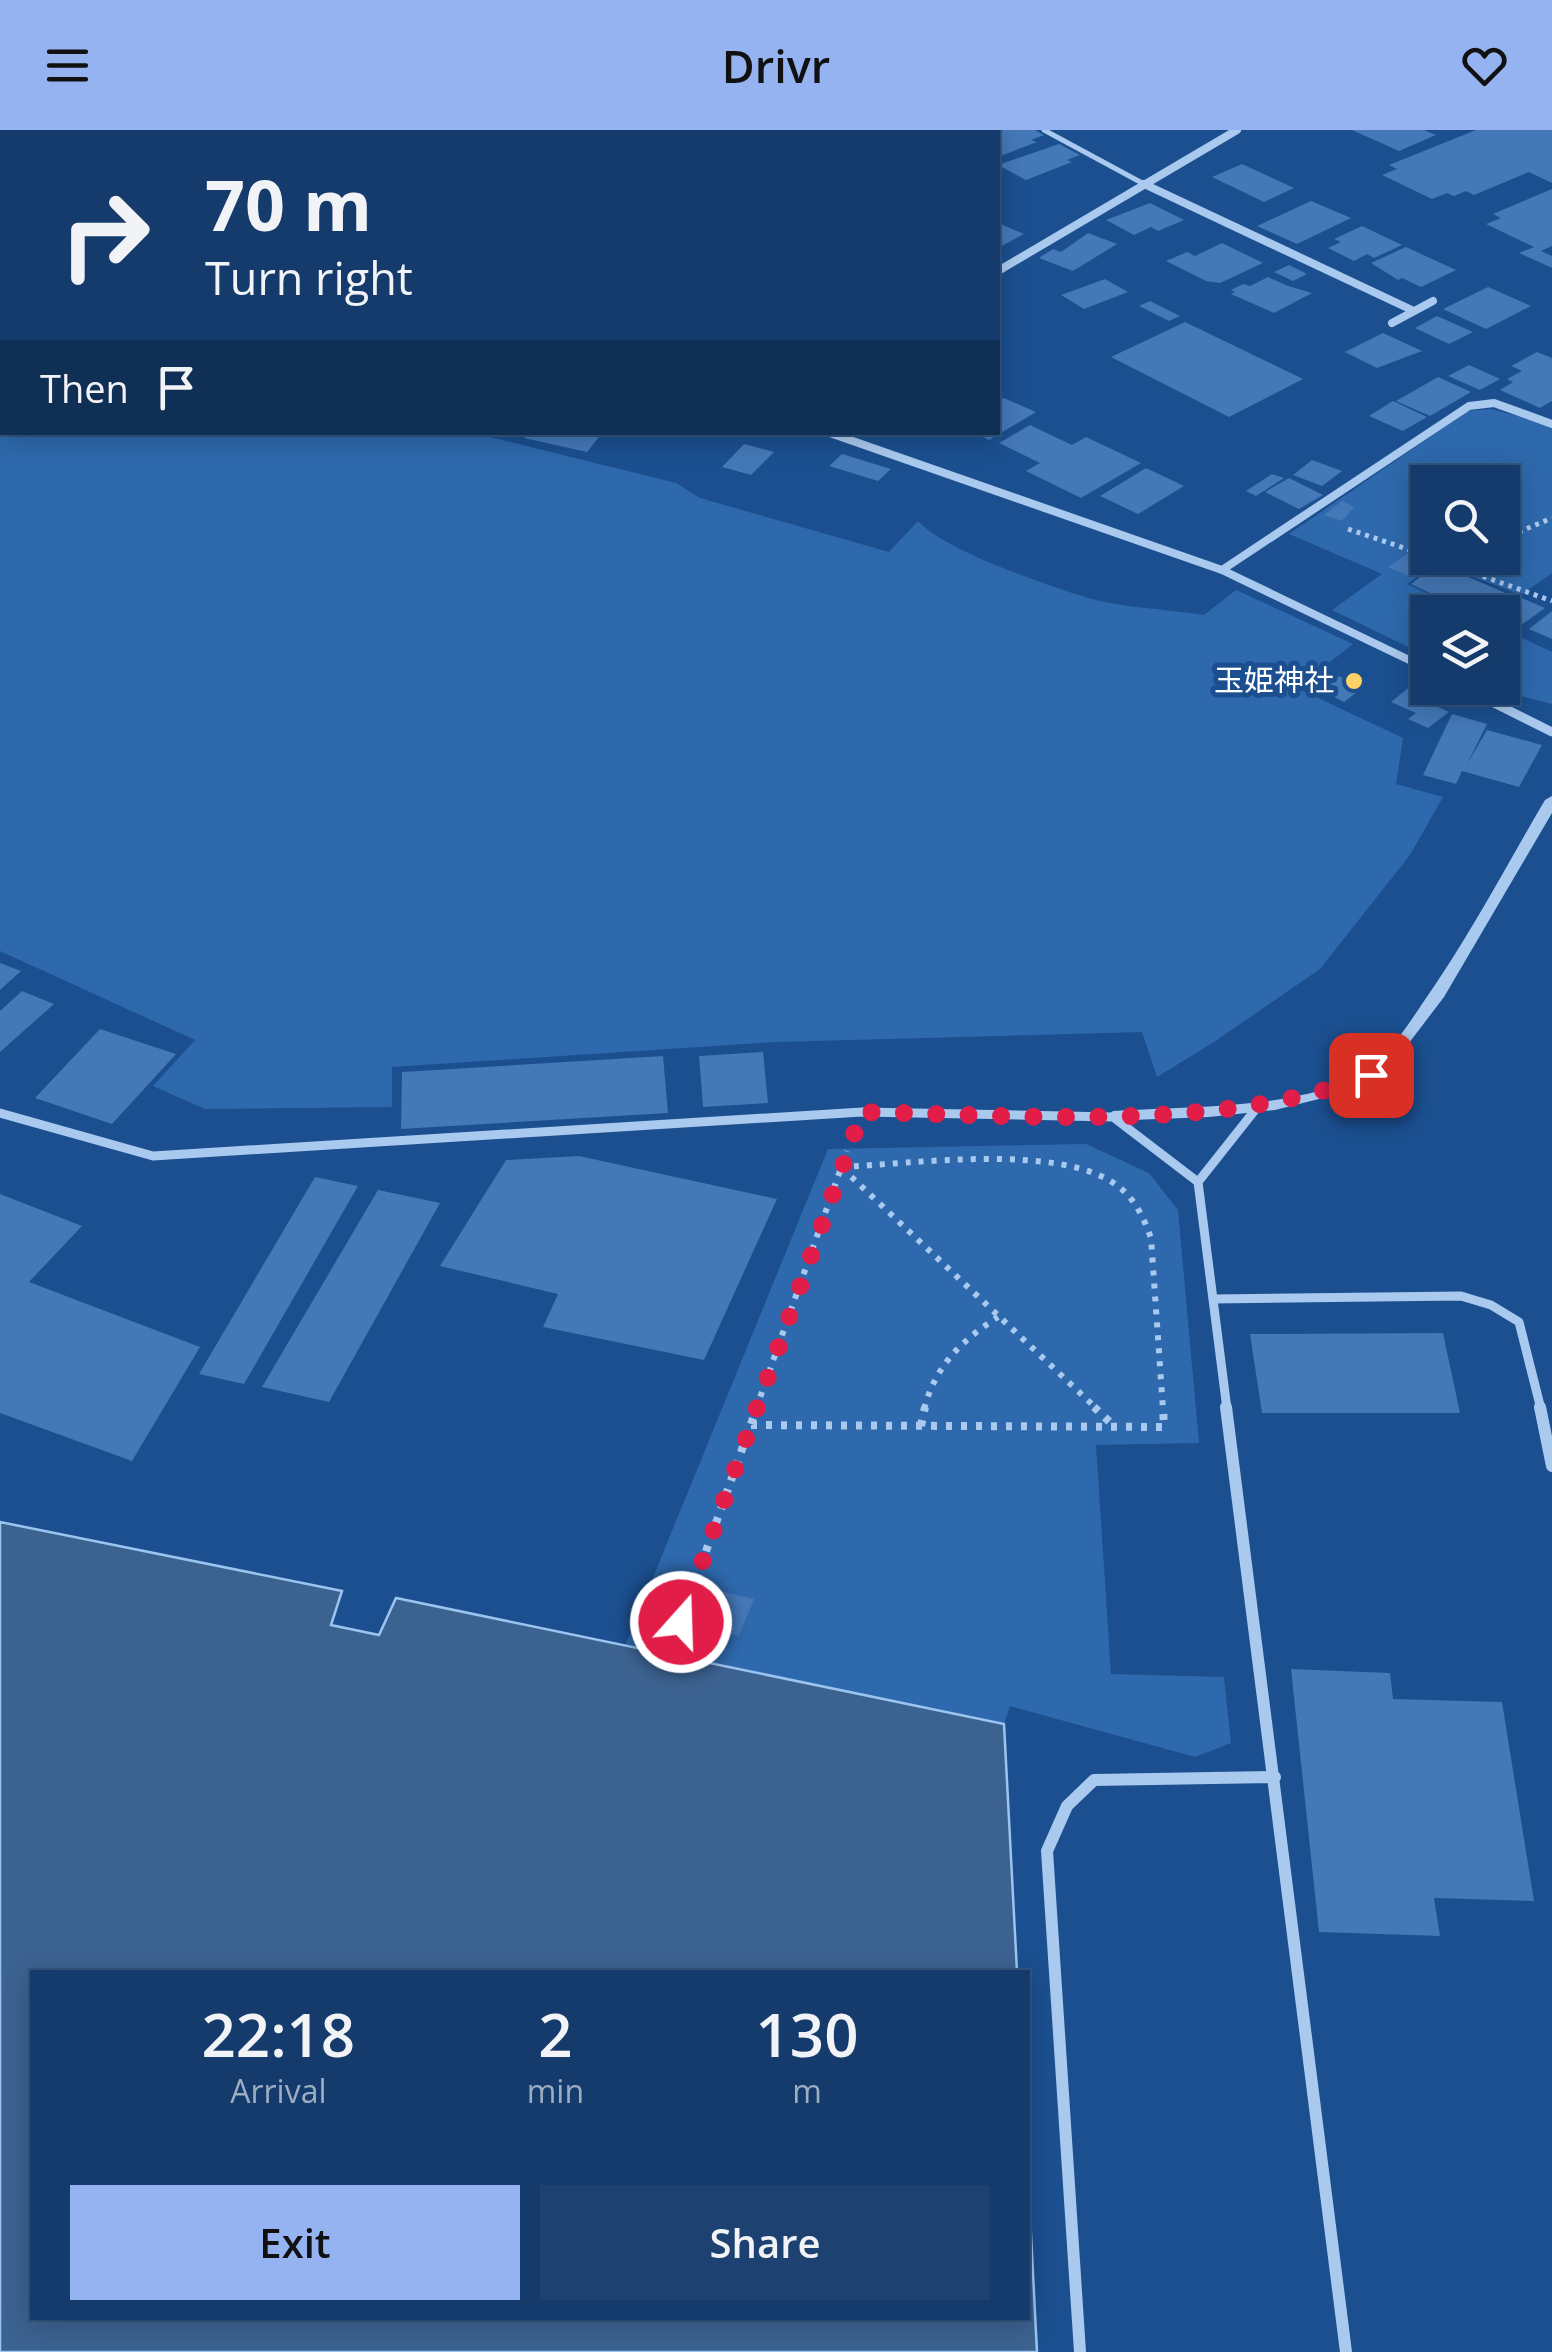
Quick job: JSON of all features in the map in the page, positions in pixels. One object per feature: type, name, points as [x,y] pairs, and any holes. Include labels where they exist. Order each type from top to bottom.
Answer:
[{"type":"street","points":[[1000,270],[1237,130]]},
{"type":"street","points":[[1144,184],[1414,311]]},
{"type":"street","points":[[1392,322],[1434,301]]},
{"type":"street","points":[[1222,570],[1469,406],[1494,403],[1552,424]]},
{"type":"street","points":[[836,435],[1222,570],[1410,660]]},
{"type":"street","points":[[1498,705],[1552,732]]},
{"type":"street","points":[[0,1113],[153,1156],[862,1112],[1113,1117],[1258,1105],[1318,1095],[1371,1075],[1417,1027],[1552,800]]},
{"type":"street","points":[[1198,1182],[1258,1105]]},
{"type":"street","points":[[1113,1117],[1198,1182],[1346,2352]]},
{"type":"street","points":[[1214,1298],[1460,1296],[1491,1305],[1519,1322],[1530,1355],[1552,1466]]},
{"type":"street","points":[[1080,2352],[1047,1851],[1066,1806],[1094,1780],[1274,1777]]},
{"type":"lane","points":[[1044,130],[1144,184]]},
{"type":"path","points":[[1304,515],[1410,550]]},
{"type":"path","points":[[1520,531],[1552,518]]},
{"type":"path","points":[[1481,575],[1552,601]]},
{"type":"path","points":[[681,1622],[862,1112]]},
{"type":"path","points":[[751,1424],[1164,1427],[1151,1238],[1142,1208],[1122,1186],[1070,1164],[1039,1159],[841,1167]]},
{"type":"path","points":[[841,1167],[1115,1427]]},
{"type":"path","points":[[921,1426],[926,1396],[937,1368],[960,1340],[998,1316]]},
{"type":"shaded area","points":[[1491,409],[1552,425],[1552,573],[1521,595],[1468,575],[1520,575],[1520,465],[1410,465],[1410,575],[1420,575],[1407,584],[1431,595],[1410,595],[1410,648],[1332,610],[1382,574],[1289,534],[1468,411]]},
{"type":"shaded area","points":[[0,435],[481,435],[676,483],[700,498],[889,552],[918,521],[972,555],[1102,601],[1204,615],[1236,590],[1353,644],[1297,688],[1403,738],[1396,784],[1443,797],[1410,855],[1320,969],[1157,1077],[1142,1032],[777,1042],[392,1067],[392,1107],[205,1109],[153,1086],[195,1040],[0,951]]},
{"type":"shaded area","points":[[1520,637],[1552,652],[1552,704],[1520,696]]},
{"type":"shaded area","points":[[1086,1144],[1149,1173],[1178,1210],[1199,1443],[1096,1445],[1111,1674],[1224,1677],[1231,1743],[1195,1757],[1010,1706],[1004,1724],[625,1646],[828,1149]]},
{"type":"shaded area","points":[[0,1522],[342,1591],[331,1625],[379,1635],[396,1598],[1004,1724],[1017,1970],[30,1970],[30,2320],[1030,2320],[1030,2214],[1037,2352],[0,2352]]},
{"type":"building","points":[[1035,130],[1044,135],[1031,140],[1037,142],[1000,156],[1000,131]]},
{"type":"building","points":[[1352,130],[1424,130],[1436,135],[1399,151]]},
{"type":"building","points":[[1476,130],[1552,130],[1552,183],[1529,172],[1474,195],[1466,191],[1432,199],[1382,175],[1397,169],[1389,165]]},
{"type":"building","points":[[1059,144],[1080,155],[1026,180],[1000,164]]},
{"type":"building","points":[[1242,164],[1294,188],[1264,202],[1212,177]]},
{"type":"building","points":[[1552,189],[1552,246],[1541,251],[1552,256],[1552,268],[1519,253],[1534,247],[1486,224],[1501,218],[1493,214]]},
{"type":"building","points":[[1311,201],[1351,218],[1297,244],[1257,226]]},
{"type":"building","points":[[1150,203],[1184,220],[1158,231],[1151,227],[1134,235],[1106,220]]},
{"type":"building","points":[[1000,224],[1024,234],[1000,247]]},
{"type":"building","points":[[1362,226],[1402,245],[1374,258],[1367,254],[1354,261],[1328,248],[1341,242],[1334,239]]},
{"type":"building","points":[[1088,233],[1117,244],[1073,271],[1039,258],[1053,249],[1061,252]]},
{"type":"building","points":[[1222,243],[1263,263],[1220,283],[1206,281],[1166,261],[1187,252],[1195,256]]},
{"type":"building","points":[[1406,247],[1456,270],[1421,287],[1402,278],[1398,280],[1371,263]]},
{"type":"building","points":[[1289,265],[1307,274],[1293,281],[1274,272]]},
{"type":"building","points":[[1268,277],[1312,293],[1274,313],[1231,294],[1235,292],[1231,290],[1243,284],[1250,286]]},
{"type":"building","points":[[1105,279],[1128,292],[1084,309],[1061,295]]},
{"type":"building","points":[[1488,287],[1531,306],[1486,329],[1443,309]]},
{"type":"building","points":[[1150,301],[1180,316],[1169,321],[1139,306]]},
{"type":"building","points":[[1437,316],[1473,332],[1449,344],[1415,328]]},
{"type":"building","points":[[1185,322],[1303,379],[1229,417],[1111,357]]},
{"type":"building","points":[[1383,333],[1422,351],[1377,368],[1345,352]]},
{"type":"building","points":[[1537,352],[1552,358],[1552,401],[1540,408],[1500,390],[1513,382],[1507,379],[1522,371],[1511,366]]},
{"type":"building","points":[[1469,365],[1500,379],[1480,390],[1448,376]]},
{"type":"building","points":[[1438,377],[1471,392],[1430,416],[1396,401]]},
{"type":"building","points":[[1004,398],[1036,412],[1000,433],[1000,400]]},
{"type":"building","points":[[1393,401],[1427,417],[1403,431],[1369,416]]},
{"type":"building","points":[[1030,425],[1072,445],[1086,437],[1141,463],[1081,498],[1026,471],[1040,463],[999,443]]},
{"type":"building","points":[[526,435],[601,435],[587,452],[524,438]]},
{"type":"building","points":[[744,444],[774,452],[751,475],[722,467]]},
{"type":"building","points":[[842,454],[891,469],[878,481],[829,466]]},
{"type":"building","points":[[1312,460],[1342,471],[1322,486],[1293,475]]},
{"type":"building","points":[[1146,468],[1184,486],[1138,514],[1100,496]]},
{"type":"building","points":[[1272,474],[1284,478],[1256,496],[1246,491]]},
{"type":"building","points":[[1289,478],[1323,495],[1299,509],[1265,492]]},
{"type":"building","points":[[1342,501],[1354,507],[1342,521],[1324,515]]},
{"type":"building","points":[[1408,553],[1410,575],[1414,575],[1411,577],[1388,567]]},
{"type":"building","points":[[1423,575],[1464,575],[1508,594],[1434,595],[1411,584]]},
{"type":"building","points":[[1520,597],[1545,608],[1520,626]]},
{"type":"building","points":[[1552,611],[1552,639],[1529,629]]},
{"type":"building","points":[[1330,674],[1359,682],[1353,686],[1361,689],[1344,702],[1312,686]]},
{"type":"building","points":[[1410,687],[1410,705],[1433,705],[1449,712],[1428,728],[1408,719],[1416,713],[1391,702]]},
{"type":"building","points":[[1452,714],[1487,724],[1467,764],[1487,730],[1542,745],[1519,787],[1462,771],[1456,784],[1423,775]]},
{"type":"building","points":[[0,963],[21,971],[0,990]]},
{"type":"building","points":[[22,991],[54,1004],[0,1052],[0,1011]]},
{"type":"building","points":[[100,1029],[176,1054],[112,1124],[35,1098]]},
{"type":"building","points":[[763,1052],[768,1103],[703,1107],[699,1056]]},
{"type":"building","points":[[663,1056],[668,1113],[401,1129],[402,1072]]},
{"type":"building","points":[[579,1156],[777,1199],[704,1360],[543,1327],[558,1294],[440,1266],[506,1160]]},
{"type":"building","points":[[315,1177],[358,1186],[244,1384],[199,1374]]},
{"type":"building","points":[[378,1190],[440,1203],[329,1402],[262,1387]]},
{"type":"building","points":[[0,1194],[82,1226],[29,1282],[200,1347],[132,1461],[0,1413]]},
{"type":"building","points":[[1443,1333],[1460,1413],[1262,1413],[1250,1334]]},
{"type":"building","points":[[715,1590],[754,1599],[739,1636],[699,1626]]},
{"type":"building","points":[[1291,1669],[1390,1673],[1393,1699],[1502,1702],[1534,1901],[1434,1898],[1440,1936],[1319,1932]]},
{"type":"place","name":"玉姫神社","points":[[1354,681]]},
{"type":"route","points":[[681,1622],[862,1112],[1113,1117],[1258,1105],[1318,1095],[1371,1075]]}]
